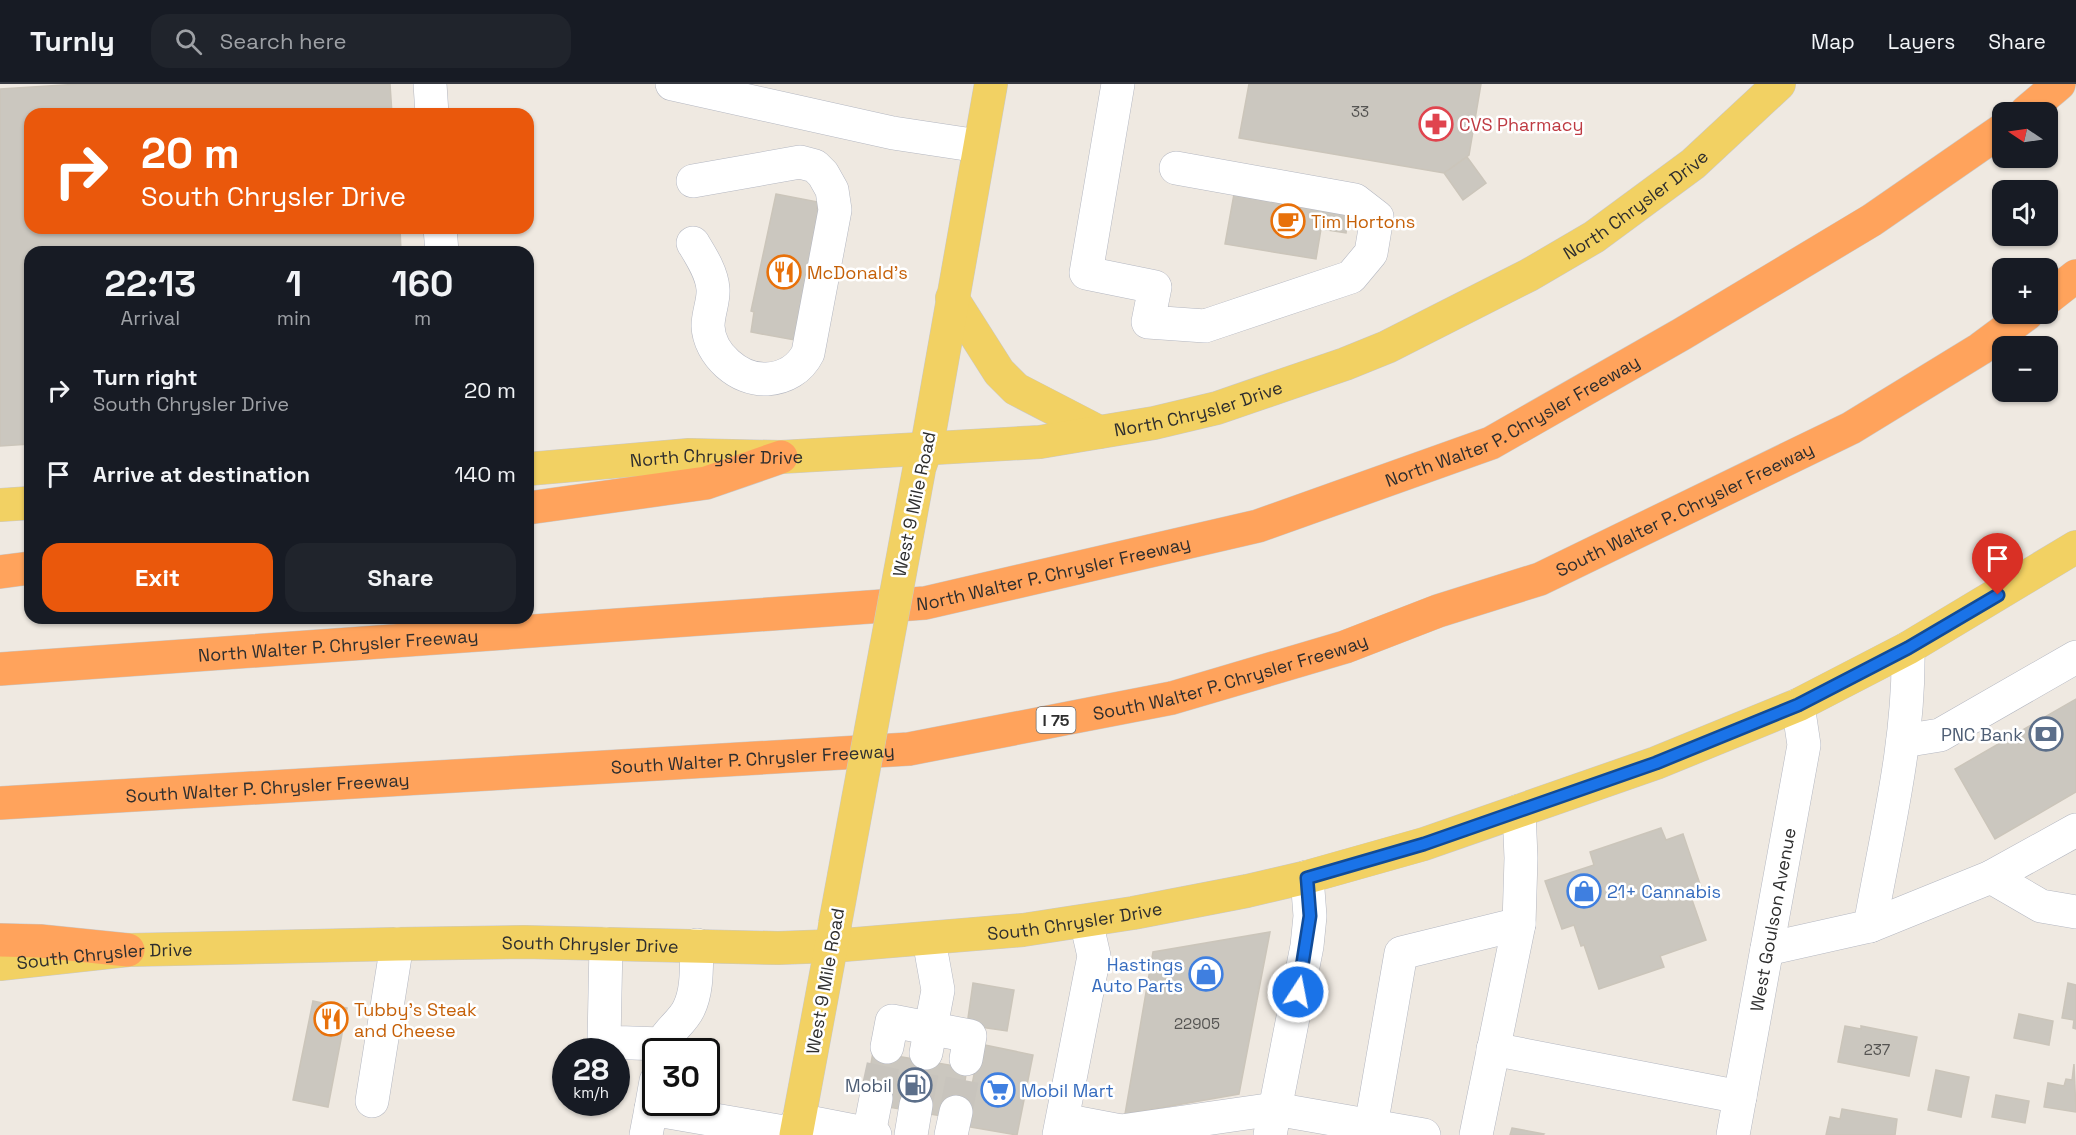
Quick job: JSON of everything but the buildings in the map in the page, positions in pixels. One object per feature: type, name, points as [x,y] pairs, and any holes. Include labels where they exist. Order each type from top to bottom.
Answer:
[{"type":"highway","points":[[2038,102],[2059,84]]},
{"type":"highway","name":"North Walter P. Chrysler Freeway","points":[[0,669],[925,603],[1258,526],[1491,443],[1682,334],[1872,220],[1992,137]]},
{"type":"highway","points":[[2058,290],[2076,276]]},
{"type":"highway","name":"South Walter P. Chrysler Freeway","points":[[0,803],[909,749],[1173,698],[1345,647],[1438,610],[1540,579],[1851,428],[1980,349],[2014,324]]},
{"type":"highway","points":[[534,507],[706,483],[781,457]]},
{"type":"highway","points":[[0,572],[24,569]]},
{"type":"highway","points":[[0,940],[40,941],[128,950]]},
{"type":"main road","name":"West 9 Mile Road","points":[[797,1130],[991,84]]},
{"type":"main road","name":"North Chrysler Drive","points":[[534,468],[689,455],[923,458],[1154,423],[1217,408],[1345,364],[1447,318],[1529,275],[1620,219],[1694,164],[1779,84]]},
{"type":"main road","points":[[952,298],[999,372],[1017,389],[1099,432]]},
{"type":"main road","points":[[0,505],[24,503]]},
{"type":"main road","name":"South Chrysler Drive","points":[[0,964],[128,950],[397,944],[697,945],[834,935],[929,940],[1086,921],[1307,878],[1424,844],[1656,763],[1798,705],[1908,648],[2076,547]]},
{"type":"street","points":[[430,84],[432,108]]},
{"type":"street","points":[[672,84],[893,133],[979,146]]},
{"type":"street","points":[[1118,84],[1086,273],[1155,287],[1148,322],[1205,326],[1226,320],[1351,277],[1371,253],[1377,217],[1355,200],[1176,168]]},
{"type":"street","points":[[693,181],[800,162],[815,166],[828,181],[836,210],[808,353],[798,368],[789,374],[761,379],[737,373],[726,362],[709,337],[708,321],[714,289],[705,261],[693,243]]},
{"type":"street","points":[[1870,927],[1903,741],[1909,694],[1908,648]]},
{"type":"street","points":[[1903,741],[1940,735],[2076,657]]},
{"type":"street","name":"West Goulson Avenue","points":[[1732,1135],[1804,745],[1798,705]]},
{"type":"street","points":[[1476,1135],[1519,924],[1521,858],[1519,811]]},
{"type":"street","points":[[1767,949],[1870,927],[1991,877],[2076,830]]},
{"type":"street","points":[[1991,877],[2041,906],[2076,912]]},
{"type":"street","points":[[1272,1122],[1307,946],[1310,916],[1307,878]]},
{"type":"street","points":[[1086,921],[1094,956],[1061,1127],[1121,1131],[1272,1122],[1371,1126],[1424,1135]]},
{"type":"street","points":[[1371,1126],[1401,953],[1519,924]]},
{"type":"street","points":[[928,1041],[938,990],[929,940]]},
{"type":"street","points":[[372,1101],[397,944]]},
{"type":"street","points":[[606,944],[604,1042],[642,1046]]},
{"type":"street","points":[[667,1038],[689,1009],[695,988],[697,945]]},
{"type":"street","points":[[887,1047],[892,1021],[928,1041],[970,1036],[966,1059]]},
{"type":"street","points":[[1493,1049],[1740,1097]]},
{"type":"street","points":[[704,1116],[797,1130],[872,1135],[876,1098]]},
{"type":"tunnel","points":[[876,1098],[887,1047]]},
{"type":"tunnel","points":[[916,1105],[926,1053]]},
{"type":"tunnel","points":[[956,1112],[966,1059]]},
{"type":"place","name":"CVS Pharmacy","points":[[1436,124]]},
{"type":"place","name":"Tim Hortons","points":[[1288,221]]},
{"type":"place","name":"McDonald's","points":[[784,272]]},
{"type":"place","name":"PNC Bank","points":[[2046,734]]},
{"type":"place","name":"21+ Cannabis","points":[[1584,891]]},
{"type":"place","name":"Hastings Auto Parts","points":[[1206,974]]},
{"type":"place","name":"Tubby's Steak and Cheese","points":[[331,1019]]},
{"type":"place","name":"Mobil","points":[[915,1085]]},
{"type":"place","name":"Mobil Mart","points":[[998,1090]]},
{"type":"route","points":[[1298,992],[1310,916],[1307,878],[1424,844],[1656,763],[1798,705],[1908,648],[1998,595]]}]
